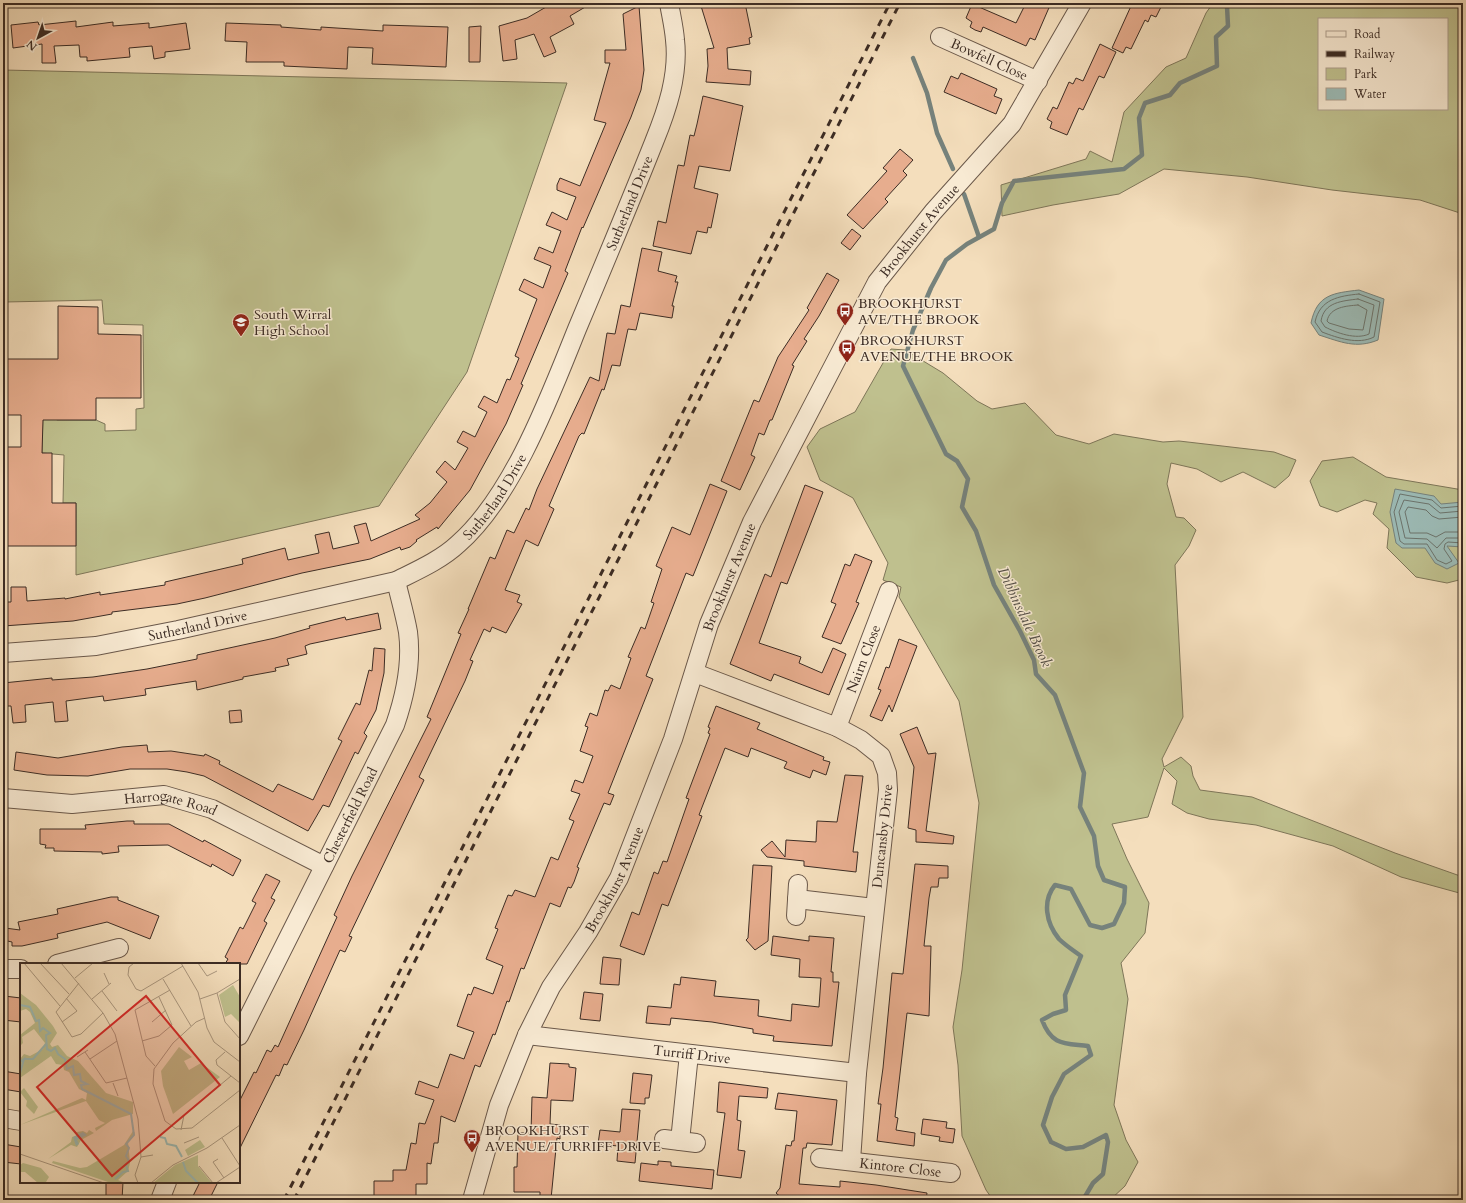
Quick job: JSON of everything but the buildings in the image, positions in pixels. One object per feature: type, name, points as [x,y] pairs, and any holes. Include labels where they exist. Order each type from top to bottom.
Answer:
[{"type":"street","name":"Sutherland Drive","points":[[3,653],[96,646],[178,630],[396,581],[421,568],[458,545],[486,514],[524,452],[545,407],[665,113],[673,83],[676,62],[675,40],[669,3]]},
{"type":"street","name":"Brookhurst Avenue","points":[[472,1200],[499,1105],[527,1035],[551,987],[588,932],[619,878],[670,746],[695,673],[709,624],[752,522],[877,282],[934,212],[1012,124],[1082,3]]},
{"type":"street","name":"Bowfell Close","points":[[940,37],[1038,81]]},
{"type":"street","name":"Chesterfield Road","points":[[240,1034],[395,725],[404,697],[408,668],[408,633],[396,581]]},
{"type":"street","name":"Nairn Close","points":[[837,727],[889,590]]},
{"type":"street","name":"Duncansby Drive","points":[[695,673],[837,727],[872,747],[881,756],[887,773],[888,790],[857,1073]]},
{"type":"street","name":"Harrogate Road","points":[[3,798],[72,804],[164,796],[212,809],[324,866]]},
{"type":"street","points":[[796,916],[797,891],[874,908]]},
{"type":"street","points":[[61,963],[119,948]]},
{"type":"street","points":[[3,969],[20,969]]},
{"type":"street","name":"Turriff Drive","points":[[527,1035],[857,1073]]},
{"type":"street","points":[[680,1141],[689,1054]]},
{"type":"street","name":"Kintore Close","points":[[851,1161],[857,1073]]},
{"type":"street","points":[[3,1118],[20,1121]]},
{"type":"street","name":"Kintore Close","points":[[820,1158],[951,1173]]},
{"type":"street","points":[[160,1200],[167,1183]]},
{"type":"green space","points":[[1213,3],[1463,3],[1463,214],[1420,200],[1332,190],[1247,177],[1164,169],[1119,194],[1053,205],[1002,216],[1001,185],[1086,159],[1090,151],[1112,162],[1124,112],[1166,67],[1186,58],[1206,13]]},
{"type":"green space","name":"South Wirral High School","points":[[3,70],[567,83],[467,372],[379,506],[76,575],[76,503],[63,503],[64,455],[42,453],[43,409],[57,420],[96,420],[105,424],[105,431],[136,430],[136,409],[144,408],[143,325],[104,324],[102,300],[5,302],[3,294]]},
{"type":"green space","points":[[891,349],[905,350],[943,373],[977,401],[992,409],[1025,403],[1056,435],[1089,444],[1114,434],[1163,442],[1179,441],[1274,452],[1296,460],[1289,476],[1275,488],[1243,472],[1221,482],[1197,469],[1171,463],[1167,484],[1176,517],[1184,518],[1196,530],[1189,546],[1175,565],[1183,717],[1162,759],[1164,767],[1181,757],[1191,766],[1193,776],[1200,790],[1252,797],[1395,853],[1463,877],[1463,894],[1401,877],[1333,846],[1256,825],[1209,819],[1187,813],[1172,804],[1177,781],[1164,768],[1148,817],[1112,824],[1127,859],[1149,903],[1145,933],[1121,963],[1128,999],[1114,1105],[1126,1140],[1138,1162],[1125,1186],[1110,1200],[993,1200],[986,1190],[962,1136],[958,1065],[953,1027],[962,970],[979,803],[959,701],[899,597],[901,587],[883,580],[888,563],[853,498],[820,480],[807,447],[820,429],[855,412]]},
{"type":"green space","points":[[1353,457],[1386,477],[1463,490],[1463,579],[1447,583],[1416,577],[1387,548],[1389,529],[1373,514],[1377,503],[1365,500],[1337,512],[1320,506],[1310,481],[1322,461]]},
{"type":"water","points":[[1359,290],[1384,299],[1378,340],[1363,344],[1348,344],[1319,335],[1311,323],[1314,313],[1322,301],[1334,294]]},
{"type":"water","points":[[1395,489],[1434,496],[1441,504],[1463,502],[1463,547],[1447,546],[1459,563],[1447,569],[1435,563],[1425,548],[1402,548],[1396,543],[1390,512]]},
{"type":"waterway","name":"Dibbinsdale Brook","points":[[1083,1200],[1093,1183],[1103,1174],[1108,1142],[1106,1135],[1083,1147],[1066,1149],[1051,1142],[1043,1125],[1052,1097],[1064,1074],[1091,1055],[1088,1046],[1060,1042],[1055,1039],[1050,1035],[1042,1020],[1053,1014],[1066,1010],[1065,995],[1081,956],[1059,939],[1051,926],[1047,912],[1047,905],[1048,898],[1055,885],[1071,889],[1090,925],[1102,928],[1114,924],[1124,903],[1125,887],[1104,880],[1098,866],[1094,836],[1080,807],[1084,773],[1055,695],[1036,674],[1034,660],[1020,631],[994,585],[976,531],[962,507],[968,479],[957,461],[946,454],[903,366],[913,330],[931,288],[946,260],[967,244],[994,229],[1002,203],[1014,181],[1124,169],[1142,155],[1139,118],[1145,103],[1170,95],[1180,83],[1217,66],[1216,37],[1228,26],[1227,6],[1232,3]]},
{"type":"waterway","name":"Dibbinsdale Brook","points":[[913,58],[927,93],[937,133],[953,169]]},
{"type":"waterway","name":"Dibbinsdale Brook","points":[[964,194],[979,237]]},
{"type":"railway","points":[[284,1200],[890,3]]},
{"type":"railway","points":[[294,1200],[900,3]]},
{"type":"place","name":"BROOKHURST AVE/THE BROOK","points":[[845,326]]},
{"type":"place","name":"South Wirral High School","points":[[241,337]]},
{"type":"place","name":"BROOKHURST AVENUE/THE BROOK","points":[[847,363]]},
{"type":"place","name":"BROOKHURST AVENUE/TURRIFF DRIVE","points":[[472,1153]]}]
